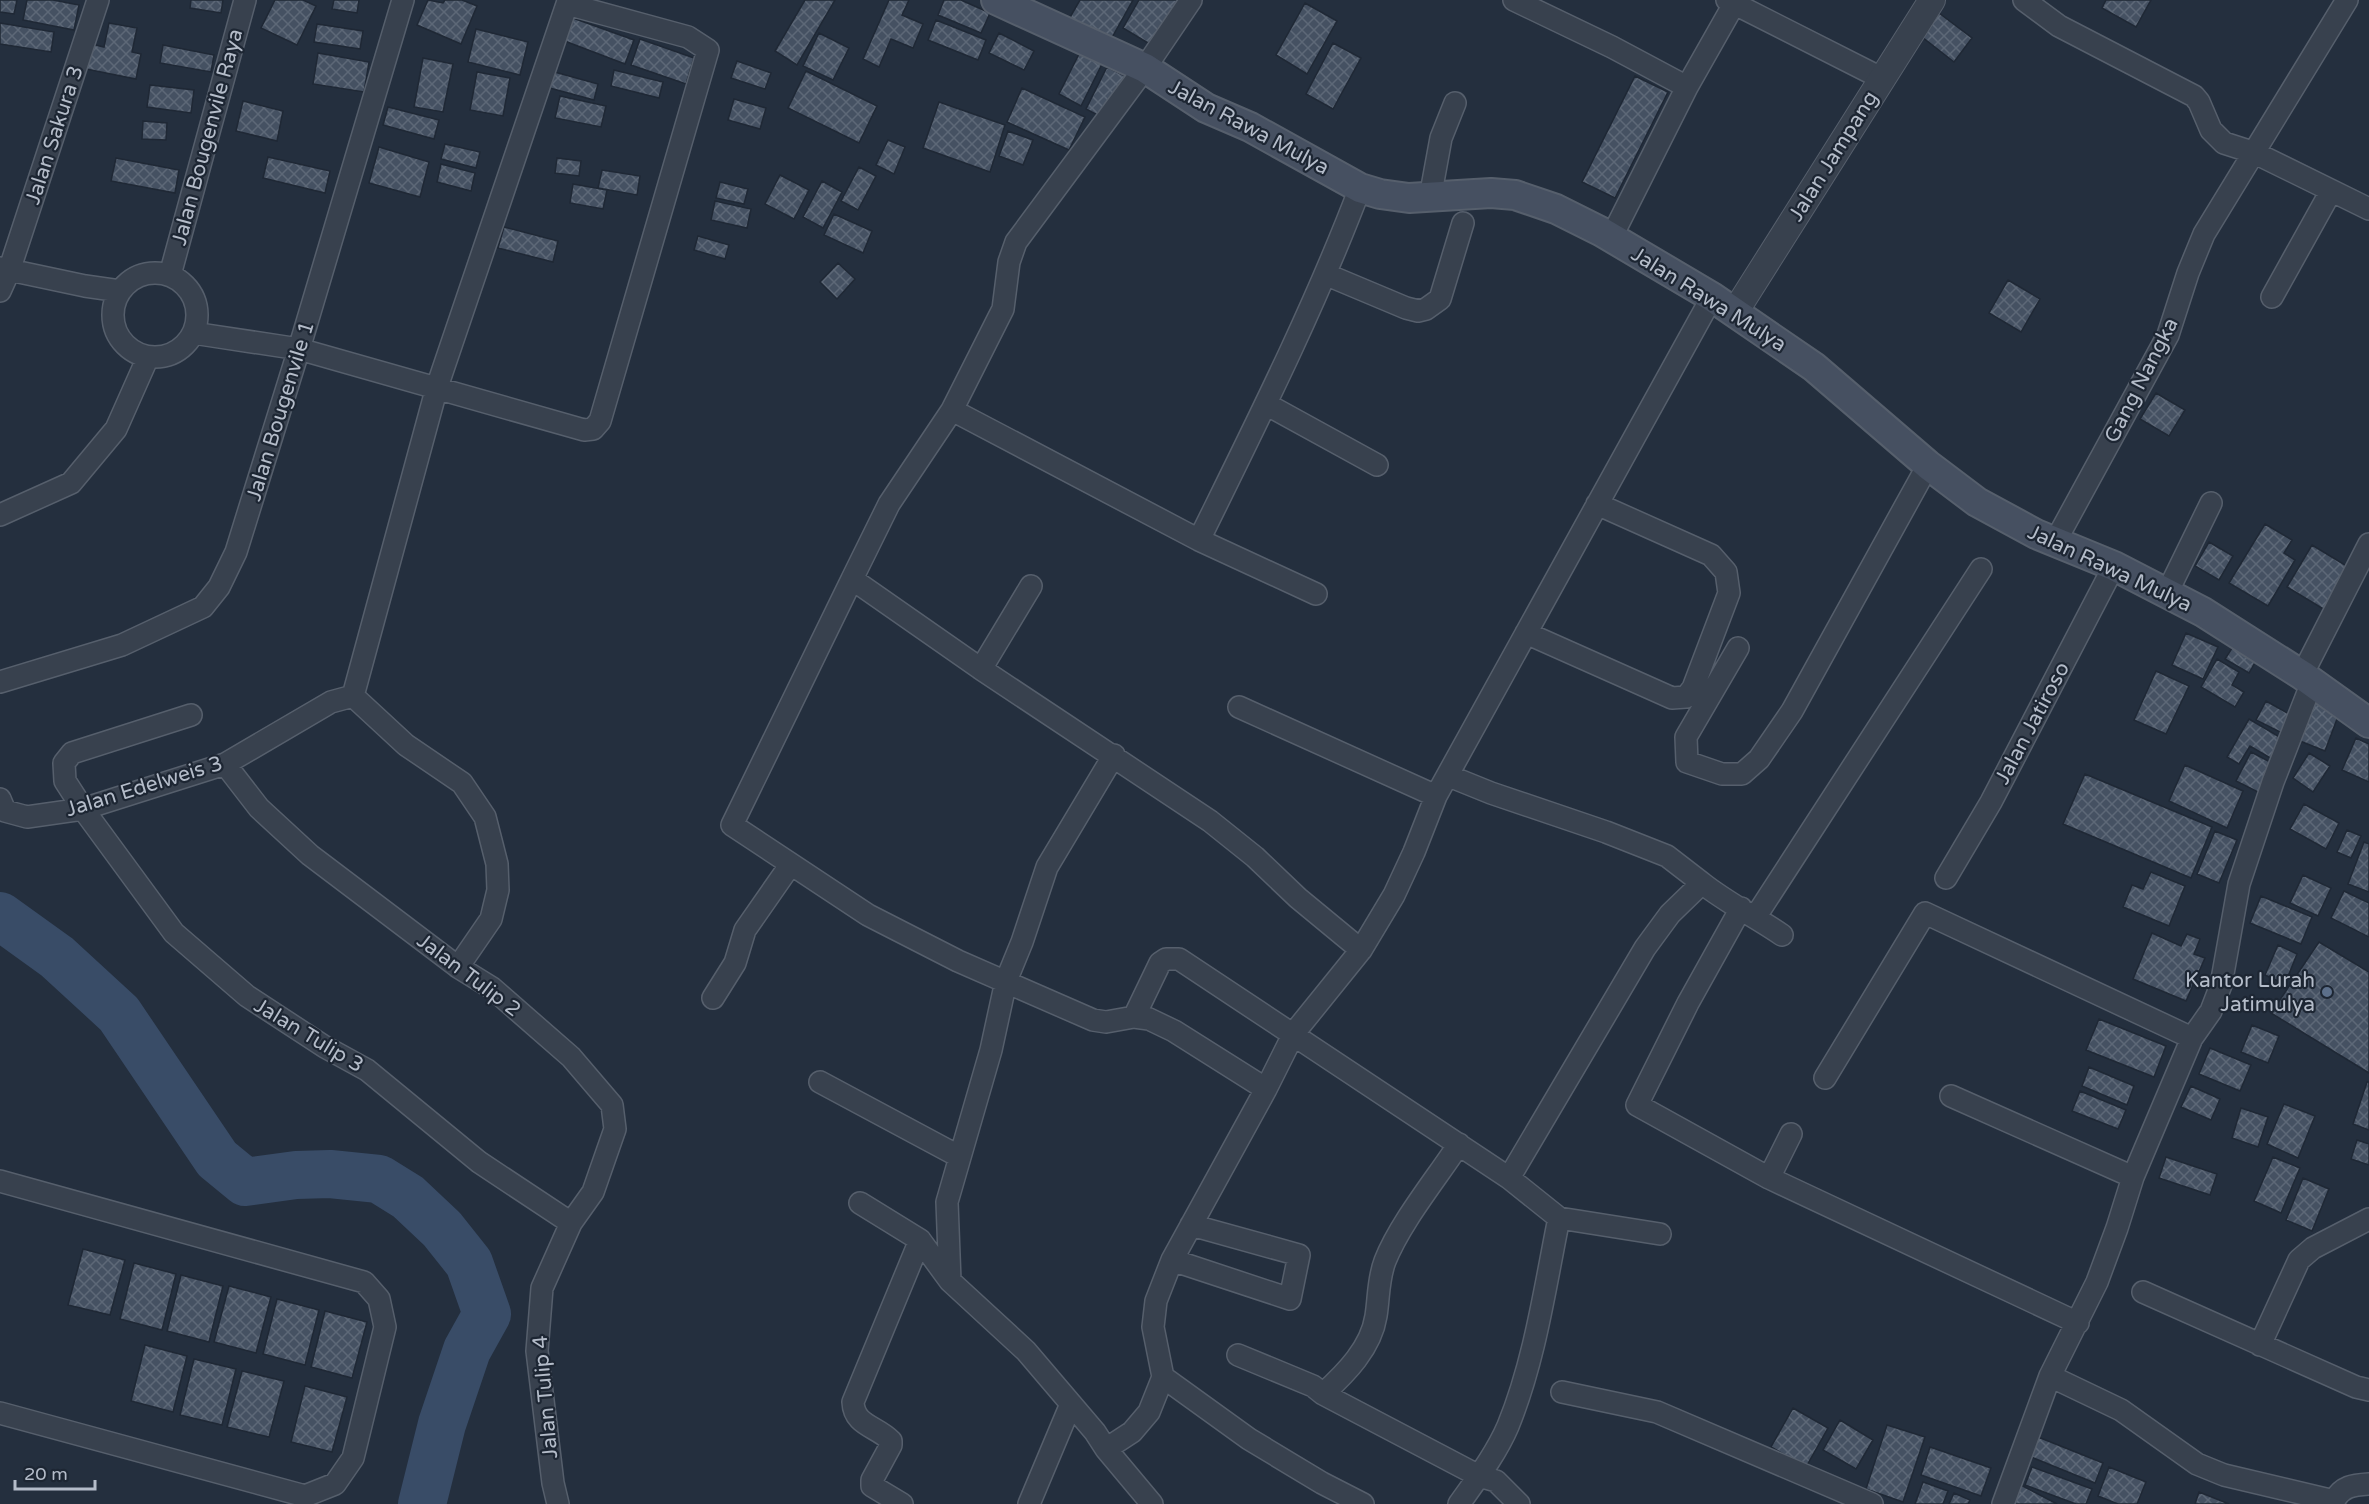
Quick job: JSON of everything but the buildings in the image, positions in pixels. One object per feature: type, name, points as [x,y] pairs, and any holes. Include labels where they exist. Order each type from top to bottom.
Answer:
[{"type":"main road","name":"Jalan Rawa Mulya","points":[[998,1],[1145,68],[1206,108],[1250,127],[1360,188],[1395,197],[1430,198],[1491,193],[1515,195],[1556,209],[1611,238],[1735,312],[1814,367],[1928,465],[1977,502],[2055,542],[2114,566],[2203,612],[2307,679],[2369,723]]},
{"type":"street","name":"Jalan Sakura 3","points":[[0,291],[4,269],[98,0]]},
{"type":"street","name":"Jalan Bougenvile Raya","points":[[170,275],[245,0]]},
{"type":"street","name":"Jalan Bougenvile 1","points":[[0,682],[122,645],[203,606],[219,587],[236,552],[403,0]]},
{"type":"street","points":[[1191,0],[1145,68],[1016,242],[1009,262],[1003,309],[952,410],[889,504],[732,825],[868,915],[958,961],[1093,1020],[1106,1022],[1134,1017],[1149,1019],[1174,1031],[1266,1089]]},
{"type":"street","points":[[1514,0],[1612,47],[1687,87]]},
{"type":"street","name":"Jalan Jampang","points":[[1735,312],[1932,0]]},
{"type":"street","points":[[2024,0],[2059,26],[2194,96],[2214,135],[2224,143],[2255,153],[2369,209]]},
{"type":"street","name":"Gang Nangka","points":[[2055,542],[2168,334],[2188,273],[2204,234],[2347,0]]},
{"type":"street","points":[[193,333],[299,349],[437,387],[584,430],[593,429],[600,421],[705,68],[708,50],[688,37],[562,2],[437,387],[353,696],[406,745],[462,783],[485,817],[497,864],[498,890],[491,919],[458,967]]},
{"type":"street","points":[[1611,238],[1731,2],[1881,78]]},
{"type":"street","points":[[1430,198],[1441,138],[1455,103]]},
{"type":"street","points":[[1199,540],[1266,404],[1360,188]]},
{"type":"street","points":[[2272,297],[2331,191]]},
{"type":"street","points":[[1324,274],[1406,308],[1418,311],[1426,309],[1440,299],[1463,223]]},
{"type":"street","points":[[4,269],[120,291]]},
{"type":"street","points":[[156,272],[170,275],[182,282],[191,292],[197,312],[193,333],[186,344],[175,353],[162,357],[148,357],[135,352],[116,332],[113,318],[114,304],[120,291],[142,274],[156,272]]},
{"type":"street","points":[[1106,1449],[1132,1432],[1149,1412],[1163,1377],[1153,1327],[1156,1301],[1172,1260],[1266,1089],[1294,1033],[1361,950],[1394,895],[1436,796],[1712,297]]},
{"type":"street","points":[[0,515],[71,483],[116,429],[148,357]]},
{"type":"street","points":[[1266,404],[1377,465]]},
{"type":"street","points":[[952,410],[1199,540],[1316,594]]},
{"type":"street","points":[[1737,648],[1686,736],[1688,762],[1722,774],[1742,774],[1759,759],[1792,711],[1928,465]]},
{"type":"street","points":[[2167,593],[2211,503]]},
{"type":"street","points":[[1526,633],[1672,698],[1686,697],[1693,688],[1729,593],[1726,572],[1711,555],[1597,504]]},
{"type":"street","points":[[2002,1504],[2050,1376],[2079,1323],[2106,1260],[2133,1177],[2192,1038],[2211,1011],[2221,985],[2239,884],[2307,679],[2369,544]]},
{"type":"street","name":"Jalan Jatiroso","points":[[1946,878],[1991,802],[2114,566]]},
{"type":"street","points":[[1981,569],[1748,912],[1689,1003],[1637,1105],[1769,1178],[2079,1323]]},
{"type":"street","points":[[852,579],[981,669],[1114,755],[1210,821],[1255,857],[1298,898],[1361,950]]},
{"type":"street","points":[[981,669],[1031,586]]},
{"type":"street","name":"Jalan Edelweis 3","points":[[0,799],[5,811],[27,817],[83,809],[225,764],[332,702],[353,696]]},
{"type":"street","points":[[1239,706],[1436,796]]},
{"type":"street","name":"Jalan Tulip 3","points":[[191,715],[72,753],[64,763],[65,781],[83,809],[174,933],[247,996],[326,1047],[367,1070],[479,1162],[571,1223]]},
{"type":"street","points":[[950,1281],[947,1202],[991,1050],[1006,981],[1022,942],[1047,867],[1114,755]]},
{"type":"street","name":"Jalan Tulip 2","points":[[225,764],[259,808],[310,855],[458,967],[492,988],[571,1057],[612,1105],[615,1129],[597,1182],[593,1192],[571,1223]]},
{"type":"street","points":[[1449,776],[1667,856],[1721,898],[1748,912],[1782,935]]},
{"type":"street","points":[[713,998],[735,963],[745,930],[791,864]]},
{"type":"street","points":[[1509,1178],[1645,948],[1670,914],[1702,883]]},
{"type":"street","points":[[1826,1078],[1925,913],[2192,1038]]},
{"type":"street","points":[[1134,1017],[1161,963],[1166,959],[1179,959],[1294,1033],[1509,1178],[1559,1218],[1660,1234]]},
{"type":"street","points":[[820,1082],[960,1157]]},
{"type":"street","points":[[1951,1096],[2133,1177]]},
{"type":"street","points":[[1769,1178],[1791,1134]]},
{"type":"street","points":[[1323,1394],[1349,1371],[1366,1343],[1376,1318],[1378,1289],[1384,1263],[1395,1241],[1459,1144]]},
{"type":"street","points":[[0,1181],[364,1282],[379,1299],[385,1327],[353,1458],[335,1484],[306,1500],[0,1413]]},
{"type":"street","points":[[860,1203],[920,1240],[950,1281],[1026,1351],[1152,1504]]},
{"type":"street","points":[[1459,1504],[1479,1476],[1507,1428],[1527,1369],[1559,1218]]},
{"type":"street","points":[[2260,1345],[2299,1260],[2313,1248],[2369,1219]]},
{"type":"street","name":"Jalan Tulip 4","points":[[558,1504],[553,1484],[537,1351],[542,1288],[571,1223]]},
{"type":"street","points":[[1172,1260],[1290,1299],[1299,1256],[1191,1225]]},
{"type":"street","points":[[902,1504],[872,1486],[872,1480],[891,1442],[857,1418],[854,1402],[920,1240]]},
{"type":"street","points":[[2143,1292],[2356,1387],[2369,1390]]},
{"type":"street","points":[[1238,1355],[1313,1386],[1323,1394],[1479,1476],[1496,1481],[1519,1504]]},
{"type":"street","points":[[2050,1376],[2121,1410],[2197,1464],[2224,1475],[2333,1503],[2343,1489],[2369,1484]]},
{"type":"street","points":[[1163,1377],[1249,1439],[1322,1483],[1363,1504]]},
{"type":"street","points":[[1562,1392],[1657,1412],[1830,1495],[1872,1504]]},
{"type":"street","points":[[1029,1504],[1071,1404]]},
{"type":"waterway","points":[[0,916],[57,957],[119,1014],[217,1159],[245,1182],[296,1175],[330,1174],[379,1179],[408,1197],[442,1229],[469,1263],[487,1314],[467,1350],[442,1424],[422,1504]]},
{"type":"place","name":"Kantor Lurah Jatimulya","points":[[2327,992]]}]
